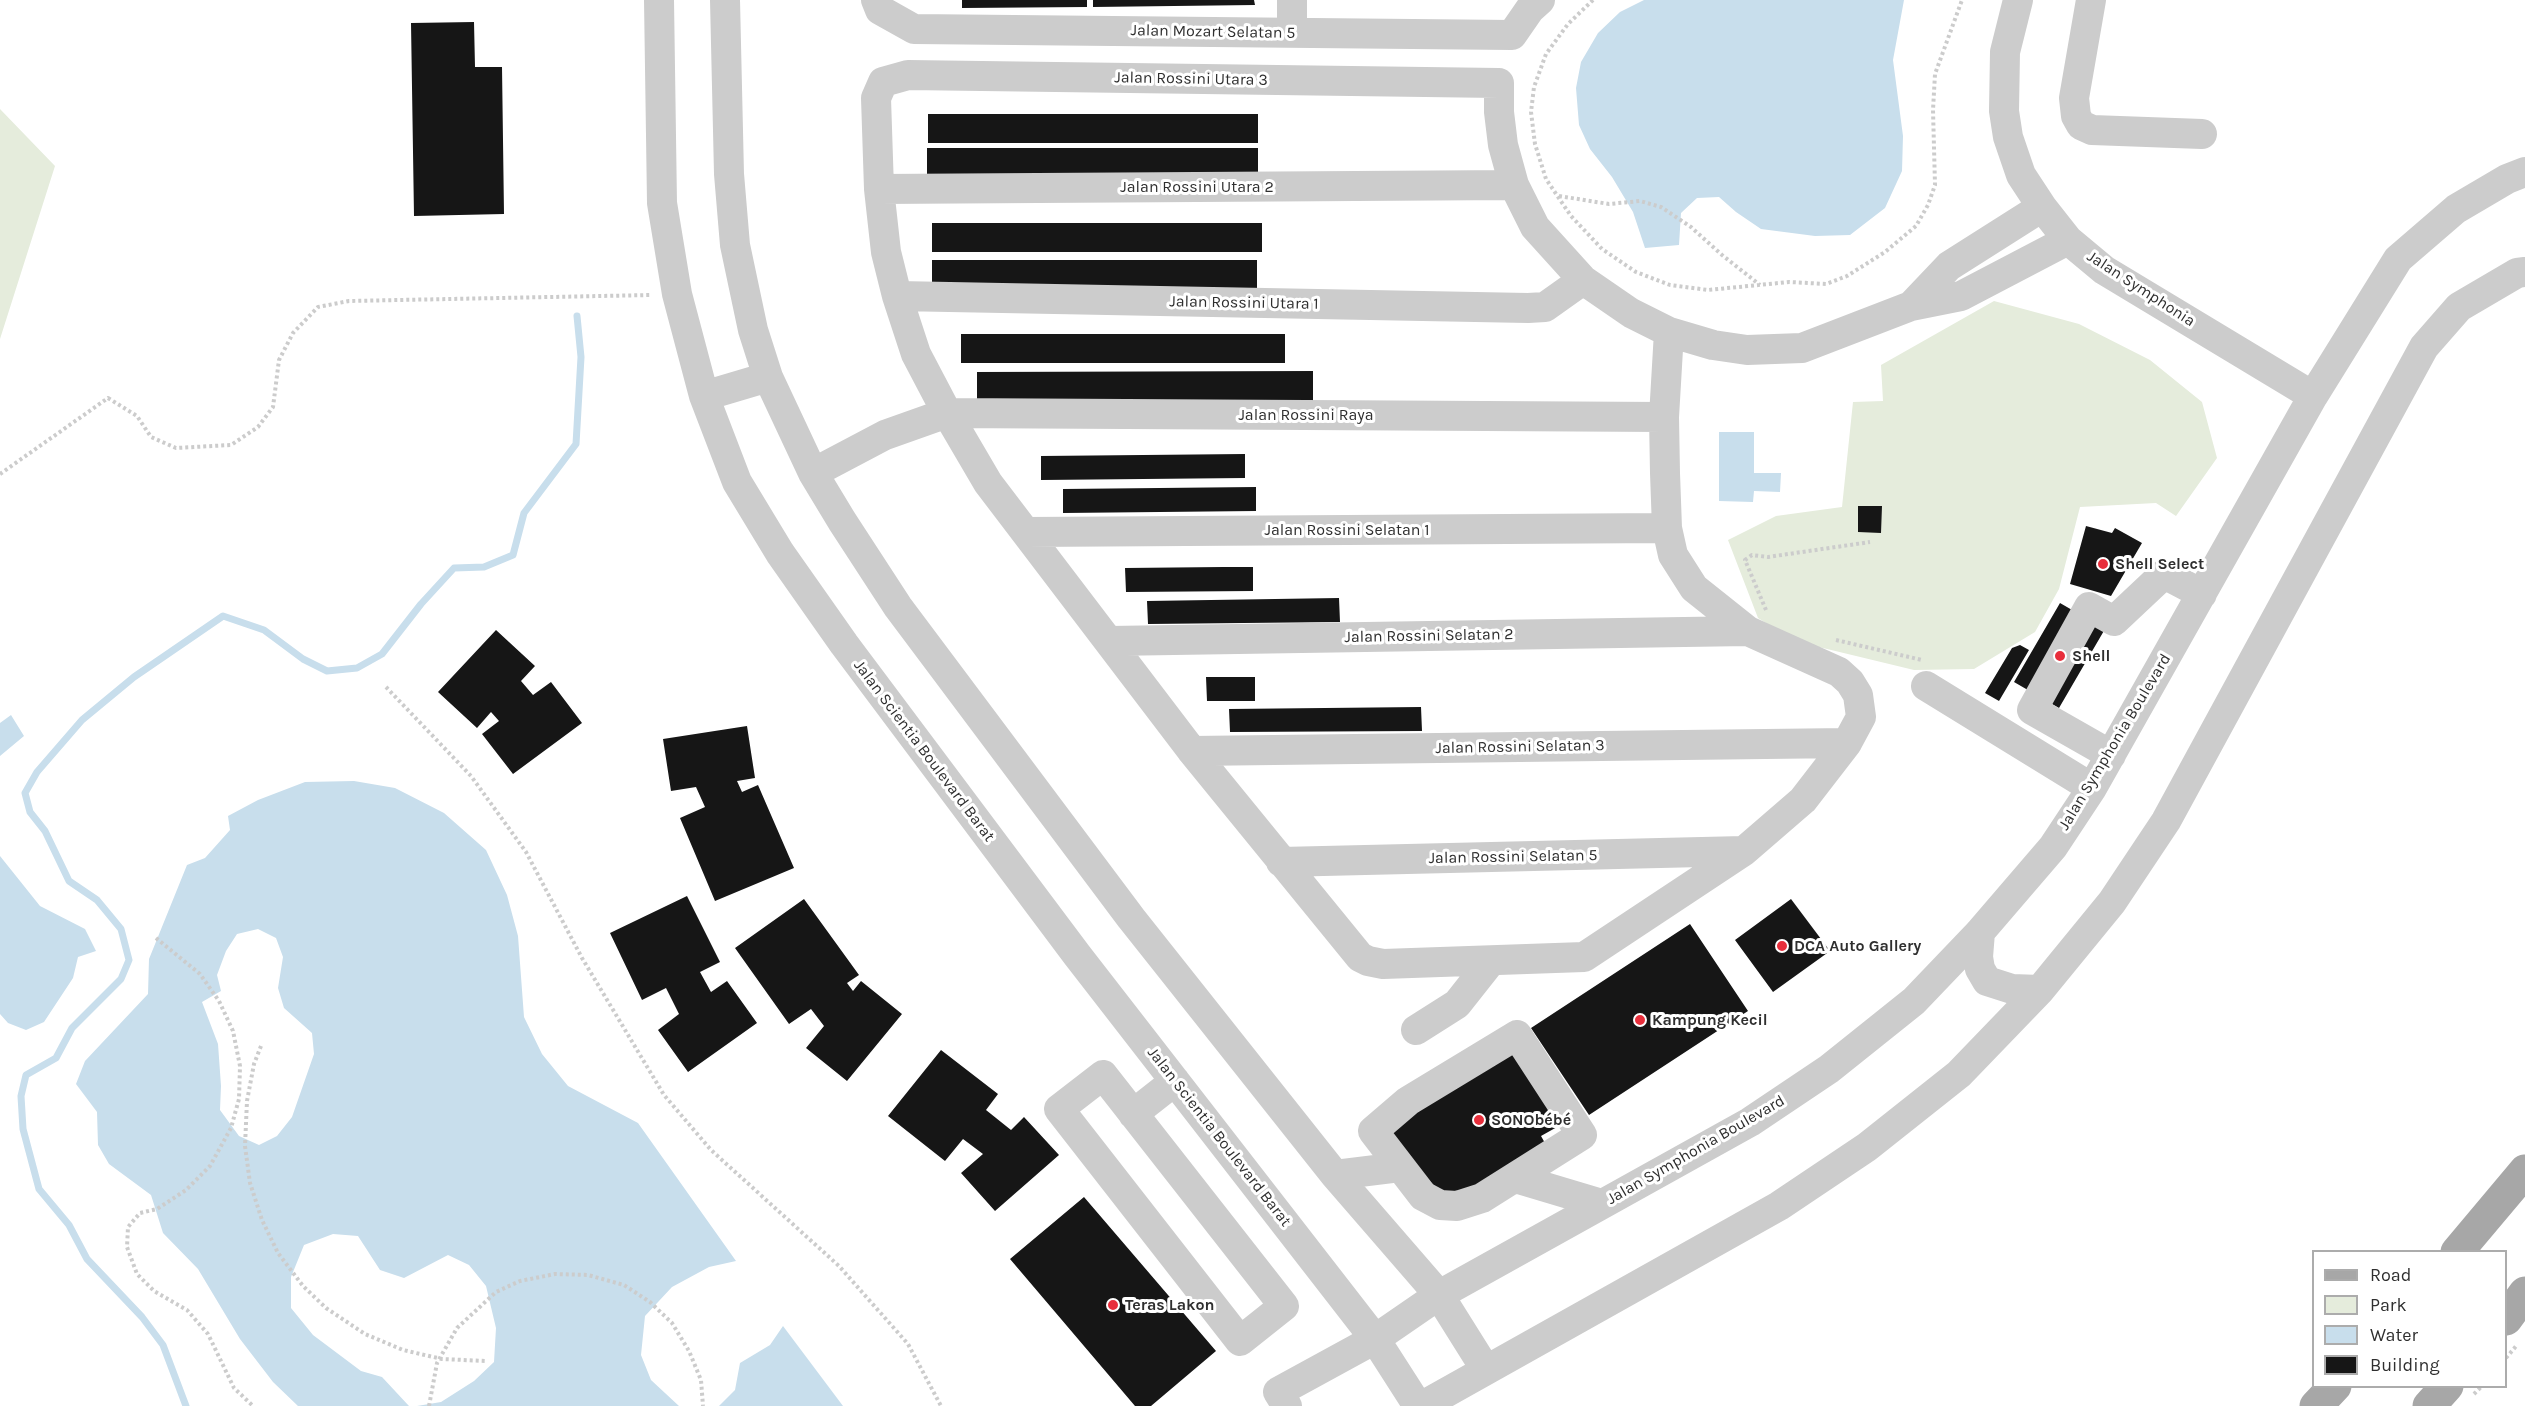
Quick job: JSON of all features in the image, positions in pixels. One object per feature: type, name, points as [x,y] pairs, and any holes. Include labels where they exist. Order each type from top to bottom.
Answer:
[{"type":"main road","points":[[2458,1250],[2525,1171]]},
{"type":"main road","points":[[2507,1316],[2525,1293]]},
{"type":"main road","points":[[2316,1406],[2333,1388]]},
{"type":"main road","points":[[2429,1406],[2445,1388]]},
{"type":"street","name":"Jalan Scientia Boulevard Barat","points":[[659,0],[662,203],[677,294],[704,396],[737,482],[780,553],[844,644],[1063,936],[1375,1339],[1420,1406]]},
{"type":"street","points":[[725,0],[729,174],[735,244],[753,330],[768,377],[813,473],[898,607],[1131,918],[1335,1175],[1439,1295],[1486,1370]]},
{"type":"street","name":"Jalan Mozart Selatan 5","points":[[876,0],[880,10],[914,29],[1512,35],[1540,0]]},
{"type":"street","points":[[1292,0],[1292,33]]},
{"type":"street","name":"Jalan Symphonia","points":[[2018,0],[2005,52],[2004,111],[2008,137],[2021,175],[2042,207],[2068,240],[2104,270],[2313,396]]},
{"type":"street","points":[[2091,0],[2074,98],[2076,116],[2081,125],[2092,130],[2202,134]]},
{"type":"street","name":"Jalan Rossini Utara 3","points":[[879,189],[876,98],[883,82],[908,75],[1499,83],[1499,112],[1503,145],[1514,185]]},
{"type":"street","name":"Jalan Symphonia Boulevard","points":[[1287,1406],[1278,1392],[1375,1339],[1439,1295],[1750,1122],[1829,1069],[1914,1001],[1980,932],[2053,847],[2092,788],[2313,396],[2397,259],[2456,209],[2507,179],[2525,172]]},
{"type":"street","points":[[1514,185],[1535,227],[1583,280],[1631,313],[1669,332],[1713,345],[1747,350],[1802,348],[1911,306],[1961,296],[2068,240]]},
{"type":"street","name":"Jalan Rossini Utara 2","points":[[879,189],[1514,185]]},
{"type":"street","points":[[879,189],[886,252],[897,296],[916,354],[988,483],[1192,751],[1281,862],[1360,957],[1383,964],[1584,957],[1744,851],[1803,800],[1847,743],[1861,717],[1858,695],[1850,682],[1839,672],[1694,588],[1673,555],[1667,528],[1664,417],[1669,332]]},
{"type":"street","points":[[1911,306],[1949,267],[2042,207]]},
{"type":"street","points":[[1420,1406],[1779,1206],[1867,1147],[1959,1074],[2040,990],[2112,902],[2166,821],[2424,347],[2458,307],[2517,273],[2525,272]]},
{"type":"street","name":"Jalan Rossini Utara 1","points":[[897,296],[1528,308],[1545,307],[1583,280]]},
{"type":"street","points":[[704,396],[768,377]]},
{"type":"street","name":"Jalan Rossini Raya","points":[[813,473],[885,435],[947,413],[1664,417]]},
{"type":"street","name":"Jalan Rossini Selatan 1","points":[[1026,532],[1667,528]]},
{"type":"street","points":[[2111,755],[2032,711],[2089,607],[2114,621],[2164,574],[2202,594]]},
{"type":"street","name":"Jalan Rossini Selatan 2","points":[[1110,641],[1761,625]]},
{"type":"street","points":[[1926,686],[2092,788]]},
{"type":"street","name":"Jalan Rossini Selatan 3","points":[[1192,751],[1847,743]]},
{"type":"street","name":"Jalan Rossini Selatan 5","points":[[1281,862],[1744,851]]},
{"type":"street","points":[[1980,932],[1978,957],[1980,969],[1987,981],[2012,989],[2040,990]]},
{"type":"street","points":[[1416,1030],[1457,1004],[1491,961]]},
{"type":"street","points":[[1517,1035],[1582,1135],[1482,1198],[1457,1206],[1440,1205],[1423,1196],[1400,1167],[1373,1131],[1408,1101],[1517,1035]]},
{"type":"street","points":[[1102,1075],[1133,1114],[1284,1306],[1240,1341],[1059,1109],[1102,1075]]},
{"type":"street","points":[[1133,1114],[1175,1081]]},
{"type":"street","points":[[1335,1175],[1400,1167]]},
{"type":"street","points":[[1515,1178],[1569,1167]]},
{"type":"street","points":[[1515,1178],[1602,1204]]},
{"type":"path","points":[[1599,0],[1591,2],[1568,24],[1546,54],[1534,87],[1531,112],[1535,144],[1546,179],[1571,216],[1602,249],[1636,272],[1670,285],[1708,290],[1790,282],[1826,284],[1847,276],[1885,252],[1916,226],[1928,206],[1935,185],[1933,110],[1935,74],[1962,0]]},
{"type":"path","points":[[1558,196],[1609,204],[1640,201],[1660,207],[1691,227],[1760,285]]},
{"type":"path","points":[[0,474],[108,398],[137,416],[151,437],[176,448],[231,445],[258,427],[273,407],[279,360],[293,333],[318,307],[349,301],[677,294]]},
{"type":"path","points":[[1761,625],[1765,610],[1745,560],[1752,555],[1768,557],[1870,542]]},
{"type":"path","points":[[1826,637],[1924,660],[1926,686]]},
{"type":"path","points":[[386,687],[471,776],[526,852],[582,957],[664,1095],[711,1150],[839,1266],[908,1344],[941,1406]]},
{"type":"path","points":[[156,938],[200,974],[219,1001],[233,1031],[240,1066],[239,1099],[231,1128],[210,1166],[186,1190],[157,1209],[140,1213],[128,1227],[128,1247],[137,1274],[154,1291],[187,1310],[208,1334],[234,1388],[253,1406]]},
{"type":"path","points":[[261,1046],[247,1101],[245,1146],[250,1183],[262,1220],[278,1253],[303,1286],[326,1308],[365,1334],[403,1350],[442,1359],[485,1361]]},
{"type":"path","points":[[239,1099],[247,1101]]},
{"type":"path","points":[[429,1406],[437,1363],[457,1328],[496,1292],[520,1281],[555,1274],[588,1275],[624,1285],[650,1302],[672,1323],[689,1351],[701,1380],[703,1406]]},
{"type":"green space","points":[[0,109],[55,166],[0,339]]},
{"type":"green space","points":[[1994,301],[2079,324],[2150,360],[2202,402],[2217,458],[2176,516],[2156,503],[2080,507],[2059,589],[2035,632],[1974,669],[1914,670],[1794,641],[1758,618],[1728,540],[1776,516],[1842,507],[1853,402],[1883,401],[1881,365]]},
{"type":"water","points":[[1644,0],[1904,0],[1893,60],[1903,136],[1902,171],[1885,208],[1850,235],[1815,236],[1761,229],[1719,197],[1697,198],[1681,213],[1679,245],[1645,248],[1633,212],[1612,177],[1590,149],[1579,125],[1576,88],[1581,62],[1598,33],[1620,12]]},
{"type":"water","points":[[1719,432],[1754,432],[1754,473],[1781,473],[1780,492],[1754,491],[1753,502],[1719,501]]},
{"type":"water","points":[[11,715],[24,736],[0,756],[0,723]]},
{"type":"water","points":[[354,781],[395,788],[444,813],[486,850],[507,895],[518,936],[524,1017],[542,1054],[568,1086],[638,1123],[736,1261],[709,1267],[672,1287],[645,1316],[641,1355],[651,1380],[679,1406],[417,1406],[441,1402],[474,1381],[494,1362],[496,1328],[486,1286],[469,1265],[448,1255],[404,1278],[380,1270],[358,1236],[333,1234],[304,1245],[291,1277],[291,1308],[313,1335],[361,1371],[382,1377],[409,1406],[298,1406],[273,1382],[240,1339],[198,1269],[163,1233],[151,1195],[109,1164],[98,1145],[97,1112],[76,1084],[85,1061],[148,994],[149,959],[187,865],[205,858],[230,830],[228,816],[258,800],[305,782]],"holes":[[[258,929],[276,938],[283,957],[278,988],[284,1008],[312,1033],[314,1054],[292,1117],[277,1136],[259,1145],[239,1136],[220,1110],[218,1044],[202,1002],[221,991],[217,975],[226,951],[237,934]]]},
{"type":"water","points":[[0,856],[40,906],[85,929],[96,951],[78,957],[73,978],[44,1022],[26,1030],[8,1023],[0,1014]]},
{"type":"water","points":[[783,1326],[843,1406],[719,1406],[735,1390],[740,1363],[770,1345]]},
{"type":"building","points":[[962,0],[1087,0],[1087,7],[962,8]]},
{"type":"building","points":[[1093,0],[1254,0],[1255,5],[1093,7]]},
{"type":"building","points":[[474,22],[475,67],[502,67],[504,214],[414,216],[411,23]]},
{"type":"building","points":[[928,114],[1258,114],[1258,143],[928,143]]},
{"type":"building","points":[[927,148],[1258,148],[1258,177],[927,177]]},
{"type":"building","points":[[932,223],[1262,223],[1262,252],[932,252]]},
{"type":"building","points":[[932,260],[1257,260],[1257,290],[932,289]]},
{"type":"building","points":[[961,334],[1285,334],[1285,363],[961,363]]},
{"type":"building","points":[[1313,371],[1313,401],[977,401],[977,372]]},
{"type":"building","points":[[1245,454],[1245,478],[1041,480],[1041,456]]},
{"type":"building","points":[[1256,487],[1256,511],[1063,513],[1063,489]]},
{"type":"building","points":[[1858,506],[1882,506],[1881,533],[1858,532]]},
{"type":"building","name":"Shell Select","points":[[2086,526],[2112,533],[2115,528],[2142,543],[2111,596],[2070,584]]},
{"type":"building","points":[[1253,567],[1253,591],[1126,592],[1125,568]]},
{"type":"building","points":[[1339,598],[1340,622],[1148,624],[1147,601]]},
{"type":"building","name":"Shell","points":[[2060,603],[2105,629],[2059,708],[2014,682]]},
{"type":"building","points":[[496,630],[535,666],[521,681],[533,695],[551,682],[582,723],[513,774],[482,734],[499,721],[491,712],[477,728],[438,692]]},
{"type":"building","points":[[2020,645],[2029,650],[1999,701],[1985,693],[2012,648]]},
{"type":"building","points":[[1206,677],[1255,677],[1255,701],[1207,701]]},
{"type":"building","points":[[1421,707],[1422,731],[1230,732],[1229,709]]},
{"type":"building","points":[[747,726],[755,778],[737,781],[742,792],[758,785],[794,868],[715,901],[680,818],[705,807],[696,787],[671,791],[663,739]]},
{"type":"building","points":[[687,896],[720,962],[700,972],[711,992],[727,981],[757,1023],[688,1072],[658,1030],[679,1014],[666,988],[642,1000],[610,933]]},
{"type":"building","points":[[804,899],[859,975],[847,983],[853,991],[861,981],[902,1014],[847,1081],[806,1048],[824,1026],[811,1009],[789,1024],[735,948]]},
{"type":"building","name":"DCA Auto Gallery","points":[[1791,899],[1830,951],[1773,992],[1735,940]]},
{"type":"building","name":"Kampung Kecil","points":[[1690,924],[1748,1011],[1589,1115],[1531,1028]]},
{"type":"building","name":"SONObébé","points":[[1520,1044],[1561,1117],[1555,1123],[1557,1127],[1541,1136],[1550,1152],[1448,1199],[1380,1133]]},
{"type":"building","points":[[941,1050],[998,1094],[986,1110],[1011,1130],[1024,1117],[1059,1155],[995,1211],[961,1173],[983,1154],[963,1139],[945,1161],[888,1116]]},
{"type":"building","name":"Teras Lakon","points":[[1084,1197],[1216,1351],[1151,1406],[1135,1406],[1010,1259]]},
{"type":"waterway","points":[[186,1406],[163,1345],[142,1317],[87,1259],[69,1225],[39,1189],[23,1129],[21,1096],[26,1075],[56,1058],[72,1028],[121,979],[129,960],[121,929],[97,900],[69,881],[45,831],[30,812],[25,793],[37,772],[82,720],[134,677],[223,616],[264,630],[303,659],[327,671],[357,668],[382,654],[421,604],[454,568],[484,567],[513,555],[524,513],[576,444],[581,357],[577,316]]},
{"type":"place","name":"Shell Select","points":[[2103,564]]},
{"type":"place","name":"Shell","points":[[2060,656]]},
{"type":"place","name":"DCA Auto Gallery","points":[[1782,946]]},
{"type":"place","name":"Kampung Kecil","points":[[1640,1020]]},
{"type":"place","name":"SONObébé","points":[[1479,1120]]},
{"type":"place","name":"Teras Lakon","points":[[1113,1305]]}]
